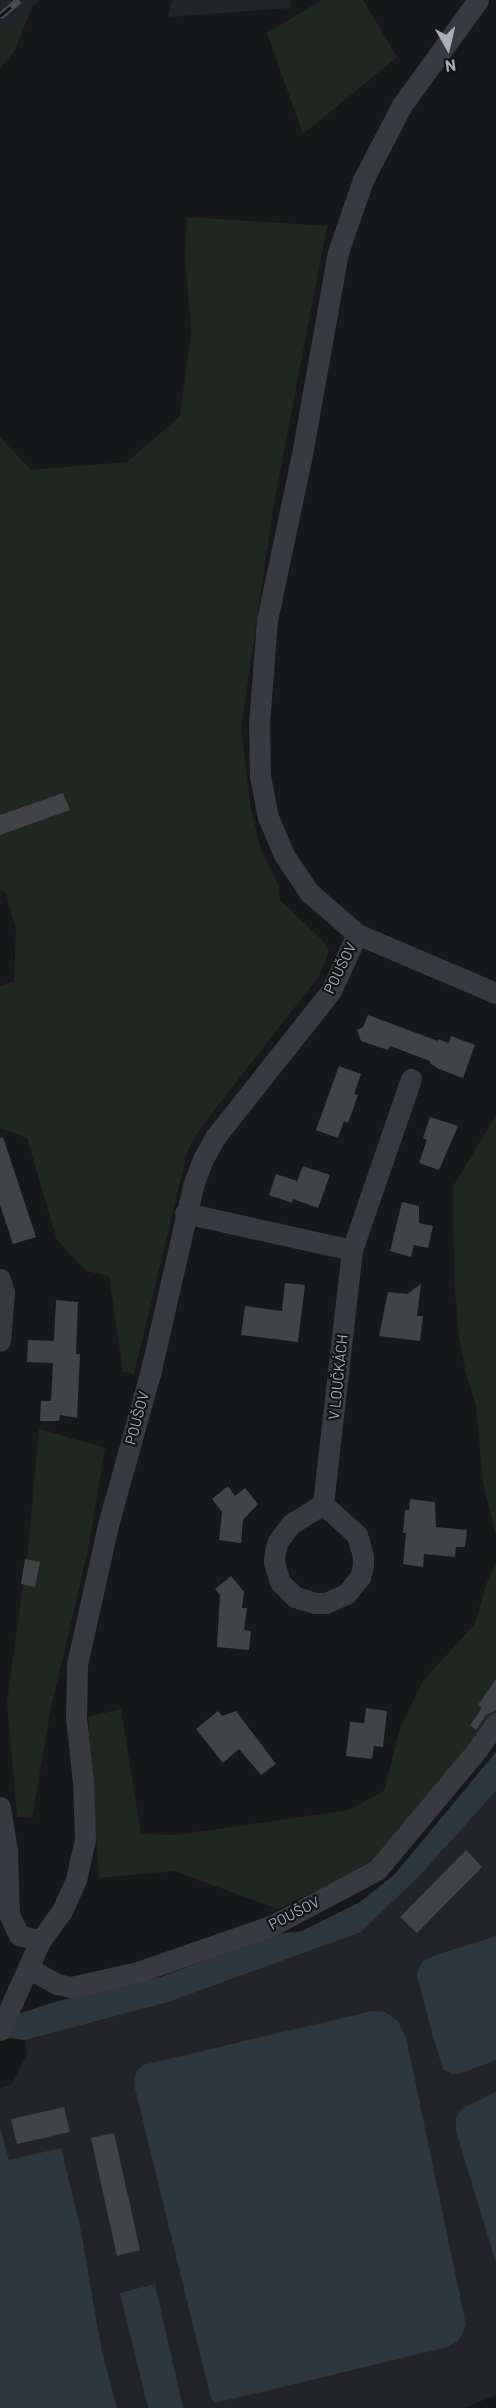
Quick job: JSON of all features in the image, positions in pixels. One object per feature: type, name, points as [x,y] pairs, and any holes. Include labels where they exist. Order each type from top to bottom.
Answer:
[{"type":"street","points":[[478,0],[402,105],[363,180],[338,252],[301,459],[267,620],[259,724],[260,776],[268,817],[294,873],[326,909],[357,934],[496,993]]},
{"type":"street","name":"POUŠOV","points":[[4,2020],[40,1941],[62,1911],[76,1880],[85,1839],[83,1782],[76,1718],[77,1664],[108,1525],[150,1374],[185,1213],[203,1159],[216,1136],[331,990],[357,934]]},
{"type":"street","name":"V LOUČKÁCH","points":[[323,1504],[352,1250],[411,1079]]},
{"type":"street","points":[[185,1213],[352,1250]]},
{"type":"street","points":[[0,1279],[4,1292],[0,1341]]},
{"type":"street","points":[[323,1504],[357,1535],[361,1545],[363,1566],[354,1587],[346,1594],[326,1603],[315,1603],[295,1597],[280,1582],[274,1562],[278,1541],[291,1524],[323,1504]]},
{"type":"street","name":"POUŠOV","points":[[28,1968],[57,1984],[71,1987],[138,1972],[273,1925],[377,1870],[477,1750],[496,1723]]},
{"type":"street","points":[[0,1807],[8,1851],[9,1914],[19,1935],[40,1941]]},
{"type":"shaded area","points":[[0,0],[40,0],[0,35]]},
{"type":"shaded area","points":[[172,0],[291,0],[290,8],[168,17]]},
{"type":"shaded area","points":[[322,0],[363,0],[397,57],[303,134],[267,33]]},
{"type":"shaded area","points":[[32,7],[15,50],[0,69],[0,35]]},
{"type":"shaded area","points":[[187,217],[327,226],[274,503],[241,729],[251,809],[261,850],[278,884],[280,900],[324,942],[329,951],[319,976],[202,1126],[188,1149],[134,1374],[123,1371],[109,1276],[86,1271],[57,1240],[27,1138],[0,1128],[0,986],[14,981],[16,930],[6,893],[0,889],[0,437],[31,470],[127,462],[180,416],[191,332],[185,255]]},
{"type":"shaded area","points":[[496,1116],[496,1535],[483,1483],[476,1405],[467,1378],[459,1338],[454,1277],[453,1186]]},
{"type":"shaded area","points":[[39,1429],[105,1448],[88,1550],[50,1712],[32,1818],[17,1817],[7,1702],[29,1540]]},
{"type":"shaded area","points":[[496,1562],[496,1715],[371,1865],[278,1909],[174,1871],[99,1878],[88,1717],[121,1709],[141,1834],[177,1835],[349,1810],[384,1791],[400,1728],[423,1681],[475,1624],[486,1585]]},
{"type":"shaded area","points":[[496,1752],[496,1791],[422,1873],[361,1932],[165,2003],[25,2040],[10,2038],[0,2040],[5,2018],[55,2002],[160,1977],[277,1934],[302,1931],[360,1902],[394,1875]]},
{"type":"shaded area","points":[[496,1791],[496,2395],[464,2408],[0,2408],[0,2088],[12,2084],[27,2054],[25,2040],[165,2003],[422,1873]]},
{"type":"shaded area","points":[[496,1936],[496,2060],[459,2074],[451,2074],[443,2069],[434,2040],[417,1976],[419,1968],[423,1961],[433,1956]]},
{"type":"shaded area","points":[[372,2011],[385,2012],[398,2021],[406,2037],[466,2325],[459,2340],[448,2347],[215,2403],[211,2399],[134,2084],[136,2072],[143,2065]]},
{"type":"shaded area","points":[[496,2092],[496,2263],[456,2131],[456,2119],[461,2109]]},
{"type":"shaded area","points":[[0,2127],[9,2160],[61,2148],[80,2226],[102,2352],[117,2408],[0,2408]]},
{"type":"shaded area","points":[[155,2284],[183,2408],[148,2408],[120,2293]]},
{"type":"building","points":[[63,793],[70,810],[0,835],[0,815]]},
{"type":"building","points":[[368,1015],[438,1041],[438,1039],[449,1043],[451,1036],[475,1045],[463,1078],[439,1069],[430,1061],[390,1046],[388,1050],[361,1041],[357,1030],[363,1027]]},
{"type":"building","points":[[339,1066],[361,1074],[354,1094],[358,1095],[348,1123],[344,1121],[338,1138],[316,1130]]},
{"type":"building","points":[[430,1117],[458,1126],[439,1170],[419,1163],[427,1140],[423,1138]]},
{"type":"building","points":[[3,1137],[36,1237],[13,1244],[0,1205],[0,1138]]},
{"type":"building","points":[[303,1166],[330,1175],[318,1208],[293,1199],[292,1203],[269,1195],[276,1174],[297,1181]]},
{"type":"building","points":[[402,1202],[419,1206],[419,1223],[433,1226],[428,1248],[414,1245],[411,1257],[390,1251]]},
{"type":"building","points":[[285,1283],[305,1285],[298,1342],[241,1335],[245,1306],[282,1311]]},
{"type":"building","points":[[421,1284],[417,1316],[423,1316],[420,1341],[379,1336],[388,1292],[407,1294]]},
{"type":"building","points":[[56,1300],[78,1302],[76,1354],[80,1354],[77,1418],[60,1415],[59,1421],[40,1421],[41,1401],[51,1401],[53,1363],[27,1362],[28,1340],[54,1341]]},
{"type":"building","points":[[228,1486],[235,1496],[245,1488],[258,1504],[243,1520],[241,1543],[219,1540],[222,1512],[212,1499]]},
{"type":"building","points":[[410,1499],[435,1502],[436,1527],[467,1530],[465,1547],[456,1547],[455,1557],[424,1554],[423,1567],[403,1564],[406,1533],[403,1533],[405,1510],[409,1510]]},
{"type":"building","points":[[25,1559],[40,1562],[35,1587],[21,1584]]},
{"type":"building","points":[[231,1576],[244,1592],[242,1608],[247,1608],[244,1630],[251,1631],[249,1650],[217,1647],[220,1595],[215,1589]]},
{"type":"building","points":[[496,1679],[496,1710],[486,1715],[476,1730],[470,1725],[482,1708],[478,1705]]},
{"type":"building","points":[[366,1708],[387,1711],[383,1747],[374,1746],[372,1759],[346,1756],[350,1722],[364,1723]]},
{"type":"building","points":[[218,1711],[222,1716],[236,1711],[276,1764],[261,1775],[239,1749],[223,1763],[196,1729]]},
{"type":"building","points":[[466,1850],[482,1867],[417,1933],[400,1917]]},
{"type":"building","points":[[64,2107],[70,2132],[17,2144],[11,2119]]},
{"type":"building","points":[[114,2133],[140,2250],[117,2256],[91,2138]]},
{"type":"railway","points":[[0,16],[19,0]]}]
